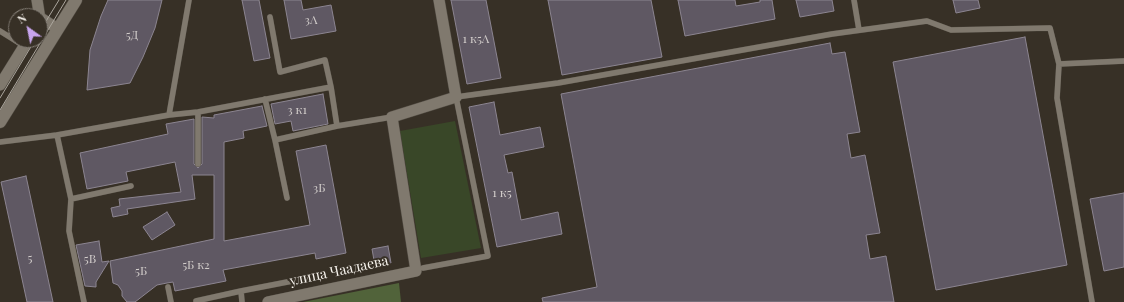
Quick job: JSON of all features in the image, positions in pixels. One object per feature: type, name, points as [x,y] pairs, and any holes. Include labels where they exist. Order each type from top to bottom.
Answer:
[{"type":"street","points":[[0,122],[76,0]]},
{"type":"street","points":[[419,270],[392,118],[456,97],[439,0]]},
{"type":"street","points":[[48,23],[58,29]]},
{"type":"street","points":[[0,85],[23,48]]},
{"type":"street","name":"улица Чаадаева","points":[[268,302],[419,270]]},
{"type":"lane","points":[[169,115],[189,0]]},
{"type":"lane","points":[[854,0],[859,30]]},
{"type":"lane","points":[[270,17],[280,72],[325,60],[337,126]]},
{"type":"lane","points":[[419,270],[488,256],[456,97],[558,83],[859,30],[927,22],[951,30],[1050,28],[1059,64],[1057,98],[1092,302]]},
{"type":"lane","points":[[1059,64],[1124,61]]},
{"type":"lane","points":[[0,142],[56,135],[169,115],[198,112],[331,87]]},
{"type":"lane","points":[[265,99],[287,198]]},
{"type":"lane","points":[[198,112],[198,164]]},
{"type":"lane","points":[[275,140],[337,126],[392,118]]},
{"type":"lane","points":[[56,135],[71,199],[69,231],[84,302]]},
{"type":"lane","points":[[71,199],[131,186]]},
{"type":"lane","points":[[196,301],[313,277]]},
{"type":"lane","points":[[168,287],[171,302]]},
{"type":"lane","points":[[241,291],[242,302]]},
{"type":"green space","points":[[455,121],[481,248],[421,258],[400,131]]},
{"type":"green space","points":[[399,283],[401,302],[303,302]]},
{"type":"building","points":[[108,0],[162,0],[155,28],[130,83],[87,90],[90,50]]},
{"type":"building","points":[[242,0],[259,0],[270,58],[254,61]]},
{"type":"building","points":[[284,0],[301,0],[303,10],[331,5],[336,31],[291,39]]},
{"type":"building","points":[[451,0],[486,0],[501,78],[467,84]]},
{"type":"building","points":[[548,0],[651,0],[662,57],[562,75]]},
{"type":"building","points":[[678,0],[735,0],[736,6],[760,2],[760,0],[772,0],[775,19],[685,36]]},
{"type":"building","points":[[796,0],[832,0],[834,11],[800,17]]},
{"type":"building","points":[[953,0],[978,0],[980,8],[956,13]]},
{"type":"building","points":[[1025,37],[1067,265],[936,290],[893,62]]},
{"type":"building","points":[[830,43],[832,54],[845,52],[860,132],[847,134],[851,158],[865,155],[880,233],[866,235],[870,259],[886,256],[894,302],[543,302],[542,298],[597,287],[561,94]]},
{"type":"building","points":[[323,94],[328,124],[293,131],[291,121],[275,124],[271,104]]},
{"type":"building","points":[[494,102],[500,135],[540,127],[544,147],[504,155],[508,173],[512,172],[521,220],[558,212],[562,234],[497,247],[469,107]]},
{"type":"building","points":[[262,106],[267,126],[243,131],[244,138],[224,142],[224,241],[310,225],[296,151],[326,145],[346,253],[316,259],[315,253],[223,270],[226,281],[175,291],[173,282],[157,285],[135,302],[127,302],[122,296],[122,291],[118,285],[113,283],[110,261],[214,239],[214,175],[192,175],[195,199],[127,209],[128,214],[113,217],[111,208],[120,206],[119,199],[181,192],[175,162],[126,172],[128,181],[87,189],[80,153],[168,134],[166,124],[194,119],[194,164],[198,168],[202,164],[202,117],[214,118],[214,115]]},
{"type":"building","points":[[26,176],[53,302],[27,302],[1,182]]},
{"type":"building","points":[[1124,193],[1124,267],[1104,271],[1090,199]]},
{"type":"building","points":[[167,212],[175,225],[152,240],[143,227]]},
{"type":"building","points":[[99,241],[102,262],[109,261],[96,282],[96,287],[85,286],[76,245]]},
{"type":"building","points":[[388,246],[391,263],[375,266],[372,249]]},
{"type":"tram line","points":[[48,18],[59,0]]},
{"type":"tram line","points":[[0,110],[66,0]]},
{"type":"tram line","points":[[0,98],[30,48]]}]
